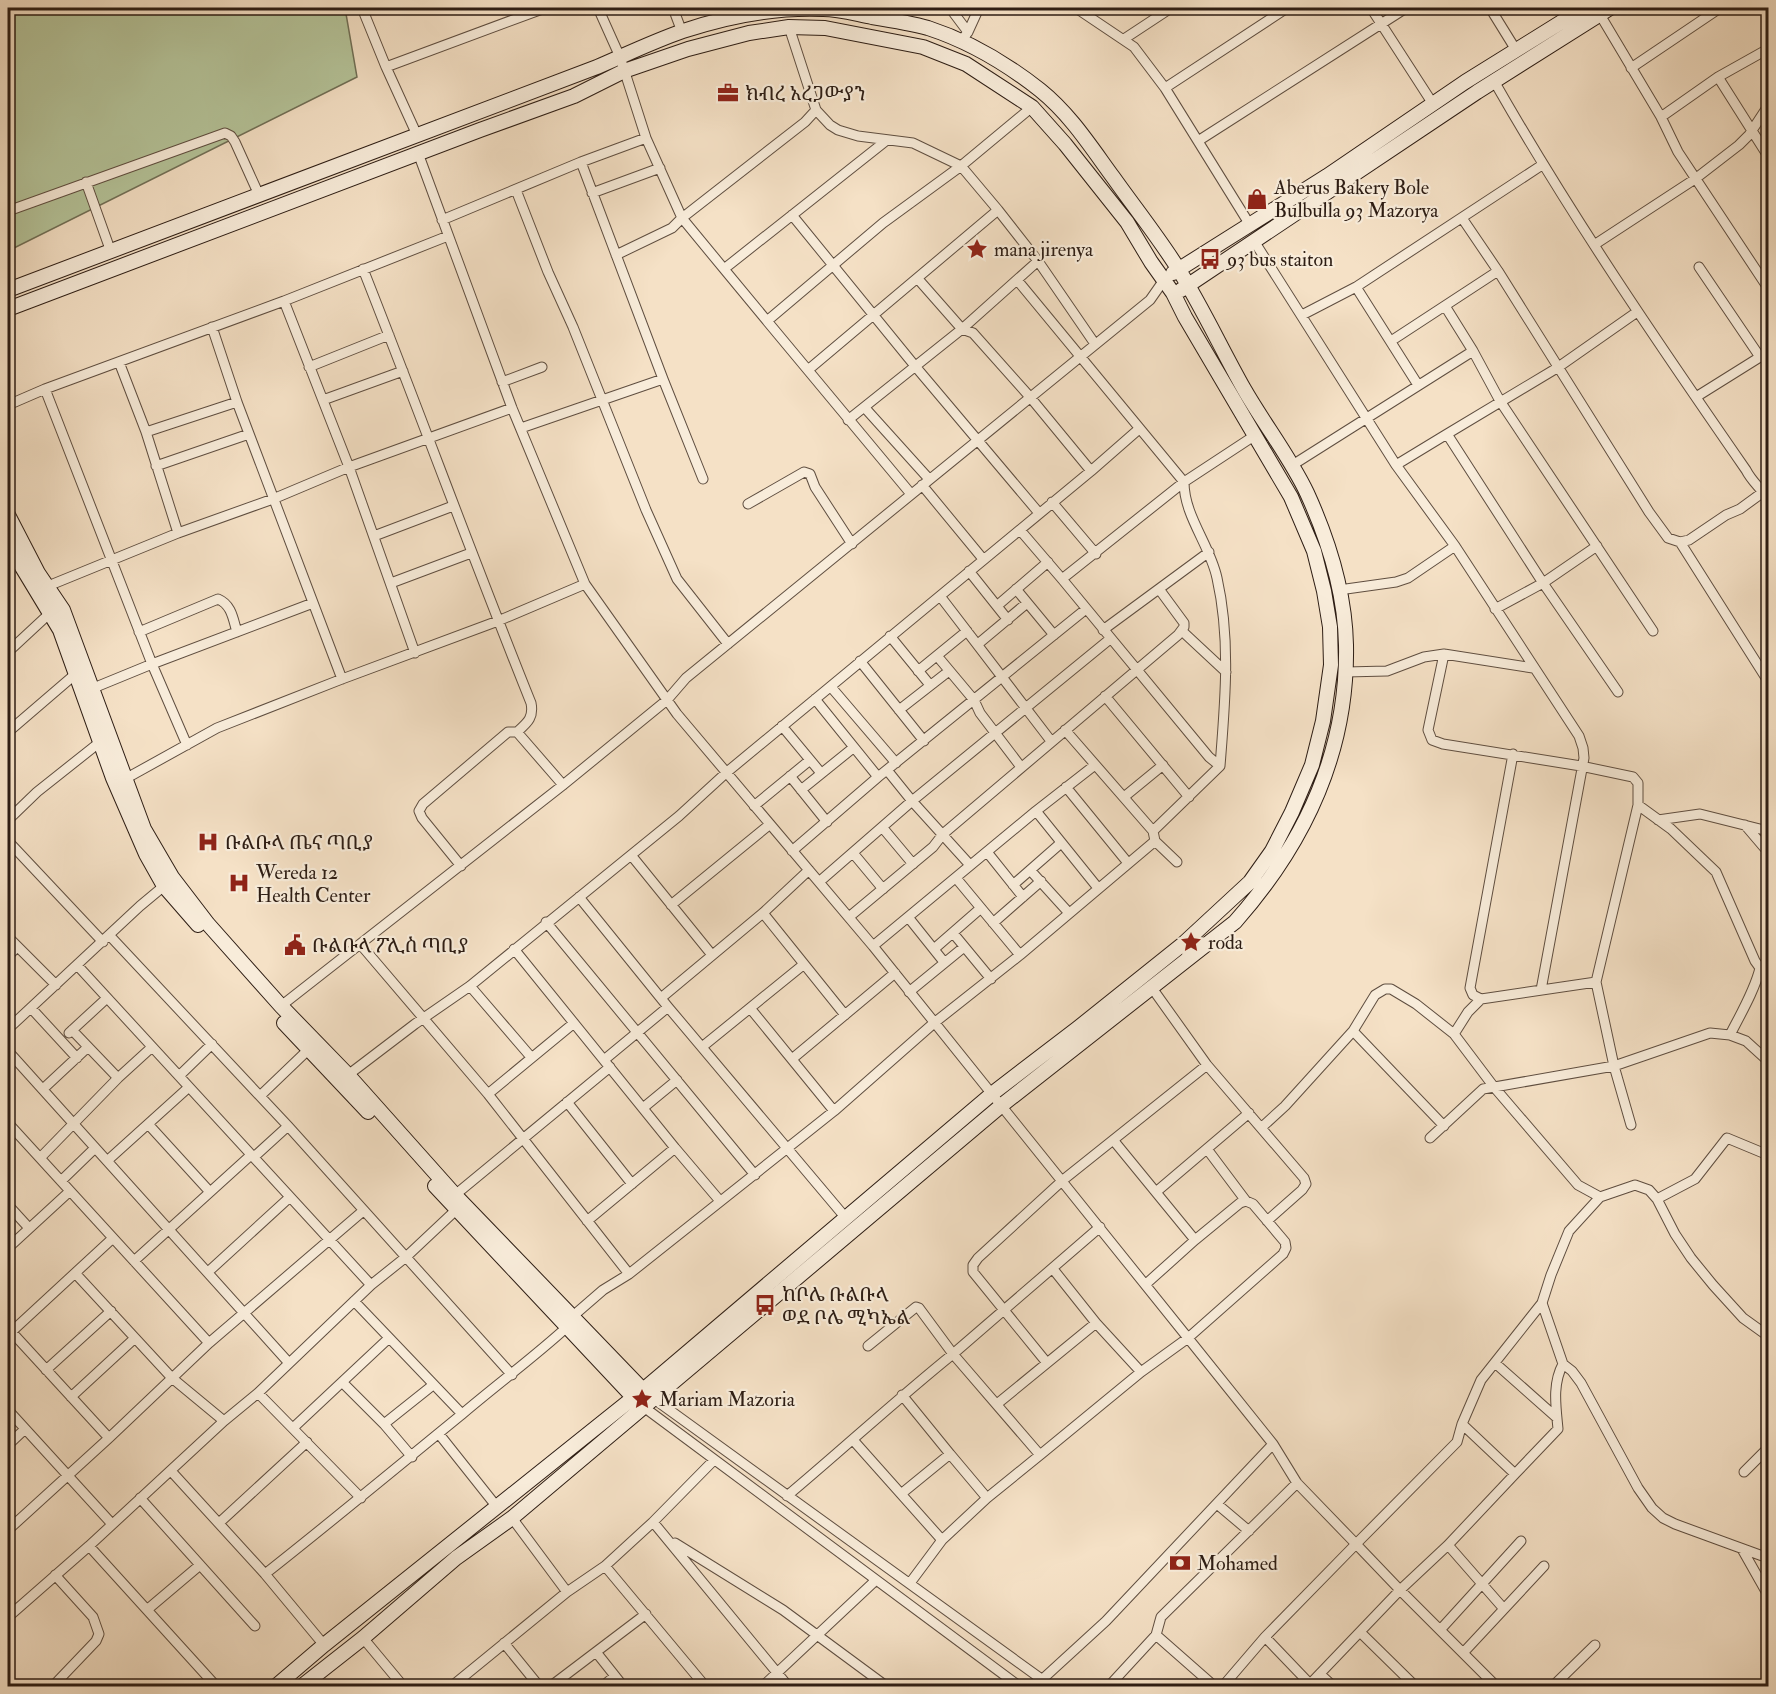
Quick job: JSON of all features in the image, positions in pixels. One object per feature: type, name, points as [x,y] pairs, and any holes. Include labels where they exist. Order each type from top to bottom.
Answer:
[{"type":"main road","points":[[8,290],[682,32],[746,14],[826,8],[901,22],[964,37],[1041,91],[1079,130],[1179,269],[1245,391],[1306,492],[1329,548],[1339,590],[1345,627],[1346,672],[1340,722],[1326,770],[1307,817],[1284,859],[1261,893],[1235,922],[1002,1105],[643,1398],[497,1507],[276,1686]]},
{"type":"main road","points":[[1164,280],[1328,176],[1433,104],[1584,8]]},
{"type":"main road","points":[[1173,293],[1188,286],[1602,10]]},
{"type":"main road","points":[[8,309],[574,96],[624,72],[688,49],[749,33],[789,27],[825,28],[923,47],[966,64],[1032,107],[1065,144],[1127,222],[1173,293],[1291,497],[1314,551],[1324,591],[1330,627],[1331,665],[1323,721],[1312,765],[1293,812],[1272,851],[1250,882],[1184,944],[993,1093],[845,1217],[512,1518],[456,1558],[363,1638],[302,1686]]},
{"type":"main road","points":[[8,514],[27,553],[63,610],[100,742],[113,778],[137,834],[164,886],[274,1012],[396,1142],[456,1210],[570,1322],[643,1398]]},
{"type":"main road","points":[[1307,535],[1321,530]]},
{"type":"main road","points":[[8,544],[60,630],[79,671],[91,689],[144,829],[172,877],[208,924],[281,1006],[348,1075],[570,1322]]},
{"type":"main road","points":[[1293,812],[1307,817]]},
{"type":"street","points":[[362,8],[417,135]]},
{"type":"street","points":[[386,67],[544,8]]},
{"type":"street","points":[[598,8],[620,57],[646,138],[682,218],[911,494]]},
{"type":"street","points":[[673,8],[682,32]]},
{"type":"street","points":[[950,8],[964,37]]},
{"type":"street","points":[[964,37],[979,8]]},
{"type":"street","points":[[1076,8],[1134,47],[1165,88],[1250,225]]},
{"type":"street","points":[[1124,39],[1171,8]]},
{"type":"street","points":[[1165,88],[1287,8]]},
{"type":"street","points":[[1371,8],[1433,104]]},
{"type":"street","points":[[1198,141],[1406,8]]},
{"type":"street","points":[[1490,8],[1516,50]]},
{"type":"street","points":[[1631,68],[1720,8]]},
{"type":"street","points":[[1602,10],[1631,68],[1661,117],[1678,152],[1767,284]]},
{"type":"street","points":[[789,27],[816,110],[830,125],[858,136],[913,144],[961,166],[1038,261],[1095,344]]},
{"type":"street","points":[[1661,117],[1718,77],[1768,49]]},
{"type":"street","points":[[1718,77],[1768,156]]},
{"type":"street","points":[[1494,81],[1542,165],[1637,312],[1750,478],[1766,490],[1768,500]]},
{"type":"street","points":[[1594,245],[1695,178],[1739,145],[1768,106]]},
{"type":"street","points":[[767,321],[883,224],[961,166],[1032,107]]},
{"type":"street","points":[[616,255],[672,228],[805,122],[816,110]]},
{"type":"street","points":[[8,211],[225,133],[235,142],[259,195]]},
{"type":"street","points":[[442,220],[581,162],[646,138]]},
{"type":"street","points":[[724,269],[887,140]]},
{"type":"street","points":[[418,153],[512,408],[585,584],[667,700],[993,1093],[1274,1444],[1297,1483],[1496,1686]]},
{"type":"street","points":[[581,162],[703,479]]},
{"type":"street","points":[[1302,315],[1356,287],[1542,165]]},
{"type":"street","points":[[592,193],[660,168]]},
{"type":"street","points":[[86,182],[111,252]]},
{"type":"street","points":[[516,190],[548,272],[603,399],[646,510],[677,579],[728,644]]},
{"type":"street","points":[[808,370],[998,210]]},
{"type":"street","points":[[792,214],[915,366],[1039,513]]},
{"type":"street","points":[[1462,218],[1498,271],[1649,512],[1668,538],[1680,542],[1689,540],[1766,490]]},
{"type":"street","points":[[8,405],[45,389],[284,301],[448,236]]},
{"type":"street","points":[[1254,240],[1263,259],[1302,315],[1396,465],[1455,546],[1579,736],[1584,758],[1541,990]]},
{"type":"street","points":[[849,420],[1018,281],[1038,261]]},
{"type":"street","points":[[1696,397],[1764,355],[1699,267]]},
{"type":"street","points":[[363,269],[471,553],[531,703],[532,717],[517,732],[508,732],[423,804],[419,811],[422,818],[461,866]]},
{"type":"street","points":[[1391,341],[1498,271]]},
{"type":"street","points":[[918,279],[962,328],[973,333],[1091,471]]},
{"type":"street","points":[[281,1006],[461,866],[667,700],[686,678],[1150,300],[1164,280]]},
{"type":"street","points":[[265,1574],[512,1375],[603,1290],[629,1274],[755,1175],[834,1111],[934,1023],[1020,955],[1128,862],[1220,766],[1226,672],[1222,601],[1209,552],[1186,501],[1184,482],[1018,281]]},
{"type":"street","points":[[1356,287],[1418,386]]},
{"type":"street","points":[[1150,300],[1173,293]]},
{"type":"street","points":[[284,301],[349,467],[415,653]]},
{"type":"street","points":[[1445,306],[1500,400],[1653,632]]},
{"type":"street","points":[[1396,465],[1500,400],[1557,368],[1637,312]]},
{"type":"street","points":[[212,327],[237,402],[342,679]]},
{"type":"street","points":[[309,367],[389,335]]},
{"type":"street","points":[[1291,466],[1473,351]]},
{"type":"street","points":[[119,362],[146,432],[178,533]]},
{"type":"street","points":[[502,382],[542,367]]},
{"type":"street","points":[[323,400],[403,371]]},
{"type":"street","points":[[521,428],[663,379]]},
{"type":"street","points":[[45,389],[139,632],[187,745]]},
{"type":"street","points":[[146,432],[237,402]]},
{"type":"street","points":[[48,586],[178,533],[273,499],[349,467],[512,408]]},
{"type":"street","points":[[865,408],[926,482],[983,559]]},
{"type":"street","points":[[348,1075],[470,986],[679,816],[727,772],[1140,429]]},
{"type":"street","points":[[156,466],[249,434]]},
{"type":"street","points":[[1447,434],[1543,583],[1618,692]]},
{"type":"street","points":[[1062,579],[1184,482],[1254,436]]},
{"type":"street","points":[[748,504],[804,472],[810,474],[815,487],[852,544]]},
{"type":"street","points":[[1052,502],[1096,554]]},
{"type":"street","points":[[374,536],[453,506]]},
{"type":"street","points":[[1020,530],[1209,757],[1220,766]]},
{"type":"street","points":[[1680,542],[1768,681]]},
{"type":"street","points":[[1339,590],[1396,582],[1408,578],[1455,546]]},
{"type":"street","points":[[1495,609],[1543,583],[1597,546]]},
{"type":"street","points":[[1103,630],[1209,552]]},
{"type":"street","points":[[392,584],[471,553]]},
{"type":"street","points":[[998,605],[1048,562]]},
{"type":"street","points":[[969,571],[1008,620]]},
{"type":"street","points":[[125,779],[217,728],[498,621],[585,584]]},
{"type":"street","points":[[1016,589],[1054,635]]},
{"type":"street","points":[[849,918],[933,847],[943,834],[1182,631],[1184,623],[1159,589]]},
{"type":"street","points":[[940,596],[1051,741]]},
{"type":"street","points":[[139,632],[218,599],[225,602],[230,609],[237,632]]},
{"type":"street","points":[[91,689],[313,603]]},
{"type":"street","points":[[978,644],[1027,603]]},
{"type":"street","points":[[792,851],[878,777],[1086,609]]},
{"type":"street","points":[[8,652],[50,613]]},
{"type":"street","points":[[918,671],[938,657],[967,631]]},
{"type":"street","points":[[1182,631],[1226,672]]},
{"type":"street","points":[[890,636],[930,685]]},
{"type":"street","points":[[819,882],[912,801],[1110,639]]},
{"type":"street","points":[[1346,672],[1387,671],[1424,657],[1444,654],[1533,668]]},
{"type":"street","points":[[1444,654],[1428,730],[1432,740],[1443,744],[1581,766],[1633,777],[1638,783],[1638,805],[1596,982],[1614,1066],[1631,1125]]},
{"type":"street","points":[[938,657],[974,700],[980,713],[1021,767]]},
{"type":"street","points":[[860,661],[924,741]]},
{"type":"street","points":[[8,732],[79,671]]},
{"type":"street","points":[[899,710],[949,671]]},
{"type":"street","points":[[831,687],[896,763]]},
{"type":"street","points":[[1105,696],[1190,797]]},
{"type":"street","points":[[815,699],[878,777]]},
{"type":"street","points":[[782,726],[821,773]]},
{"type":"street","points":[[1065,730],[1177,862]]},
{"type":"street","points":[[517,732],[563,785]]},
{"type":"street","points":[[8,820],[37,792],[100,742]]},
{"type":"street","points":[[801,790],[853,748]]},
{"type":"street","points":[[1513,754],[1470,988],[1473,995],[1481,999],[1596,982]]},
{"type":"street","points":[[754,806],[810,760]]},
{"type":"street","points":[[873,946],[1095,765]]},
{"type":"street","points":[[1124,797],[1163,765]]},
{"type":"street","points":[[887,770],[970,865]]},
{"type":"street","points":[[790,777],[827,822]]},
{"type":"street","points":[[1066,787],[1128,862]]},
{"type":"street","points":[[1638,805],[1716,872],[1764,971],[1750,993],[1730,1035]]},
{"type":"street","points":[[1036,812],[1098,888]]},
{"type":"street","points":[[1658,820],[1700,814],[1768,831]]},
{"type":"street","points":[[671,905],[769,825]]},
{"type":"street","points":[[1746,825],[1768,852]]},
{"type":"street","points":[[882,827],[913,864]]},
{"type":"street","points":[[8,841],[212,1044],[512,1375]]},
{"type":"street","points":[[1013,885],[1061,843]]},
{"type":"street","points":[[987,852],[1023,897]]},
{"type":"street","points":[[853,853],[884,889]]},
{"type":"street","points":[[631,855],[712,955]]},
{"type":"street","points":[[661,998],[763,913],[809,870]]},
{"type":"street","points":[[1030,870],[1069,913]]},
{"type":"street","points":[[956,878],[1020,955]]},
{"type":"street","points":[[993,922],[1041,881]]},
{"type":"street","points":[[8,1029],[164,886]]},
{"type":"street","points":[[579,897],[668,1007],[845,1217]]},
{"type":"street","points":[[934,949],[981,908]]},
{"type":"street","points":[[763,913],[844,1015]]},
{"type":"street","points":[[908,917],[944,962]]},
{"type":"street","points":[[546,922],[755,1175]]},
{"type":"street","points":[[953,933],[991,979]]},
{"type":"street","points":[[8,937],[56,985]]},
{"type":"street","points":[[361,945],[488,1094],[629,1274]]},
{"type":"street","points":[[8,956],[17,947]]},
{"type":"street","points":[[909,992],[964,947]]},
{"type":"street","points":[[514,949],[720,1201]]},
{"type":"street","points":[[77,965],[371,1285]]},
{"type":"street","points":[[702,1047],[803,965]]},
{"type":"street","points":[[792,1059],[895,973]]},
{"type":"street","points":[[470,986],[531,1057]]},
{"type":"street","points":[[1152,988],[1207,1065],[1304,1178],[1306,1184],[1302,1190],[1267,1221]]},
{"type":"street","points":[[1262,1128],[1353,1031],[1375,995],[1385,989],[1391,989],[1416,1004],[1454,1034],[1494,1087],[1578,1185],[1600,1197]]},
{"type":"street","points":[[61,1040],[107,998]]},
{"type":"street","points":[[1454,1034],[1468,1012],[1481,999]]},
{"type":"street","points":[[455,1195],[567,1102],[637,1032],[668,1007]]},
{"type":"street","points":[[31,1008],[77,1058]]},
{"type":"street","points":[[750,1008],[834,1111]]},
{"type":"street","points":[[488,1094],[574,1023]]},
{"type":"street","points":[[72,1030],[118,1078]]},
{"type":"street","points":[[1353,1031],[1443,1126]]},
{"type":"street","points":[[1430,1138],[1483,1089],[1614,1066],[1710,1034],[1730,1035],[1746,1041],[1768,1061]]},
{"type":"street","points":[[179,1076],[212,1044]]},
{"type":"street","points":[[43,1089],[88,1047]]},
{"type":"street","points":[[40,1158],[73,1122],[152,1047]]},
{"type":"street","points":[[260,1096],[309,1049]]},
{"type":"street","points":[[8,1050],[290,1363]]},
{"type":"street","points":[[1047,1363],[973,1272],[973,1265],[1063,1180],[1207,1065]]},
{"type":"street","points":[[643,1108],[677,1080]]},
{"type":"street","points":[[107,1161],[189,1087]]},
{"type":"street","points":[[567,1102],[632,1184]]},
{"type":"street","points":[[1156,1192],[1249,1113]]},
{"type":"street","points":[[8,1123],[209,1343]]},
{"type":"street","points":[[148,1124],[210,1192]]},
{"type":"street","points":[[134,1261],[288,1126]]},
{"type":"street","points":[[1657,1199],[1695,1179],[1727,1138],[1768,1155]]},
{"type":"street","points":[[1114,1141],[1195,1240]]},
{"type":"street","points":[[61,1181],[95,1148]]},
{"type":"street","points":[[588,1221],[675,1148]]},
{"type":"street","points":[[910,1583],[942,1540],[987,1498],[1141,1372],[1188,1338],[1283,1254],[1286,1248],[1285,1242],[1253,1204],[1246,1201],[1207,1149]]},
{"type":"street","points":[[1223,1686],[1265,1637],[1456,1442],[1461,1424],[1481,1380],[1542,1304],[1569,1231],[1600,1197],[1635,1185],[1649,1191],[1657,1199],[1674,1234],[1690,1258],[1743,1318],[1768,1335]]},
{"type":"street","points":[[8,1248],[70,1191]]},
{"type":"street","points":[[208,1272],[290,1197]]},
{"type":"street","points":[[1146,1284],[1195,1240],[1240,1203],[1246,1201]]},
{"type":"street","points":[[8,1205],[28,1228]]},
{"type":"street","points":[[8,1530],[243,1312],[363,1210]]},
{"type":"street","points":[[8,1617],[89,1546],[224,1421],[258,1393],[371,1285],[406,1257],[456,1210]]},
{"type":"street","points":[[787,1496],[1100,1227]]},
{"type":"street","points":[[109,1438],[9,1331],[113,1238]]},
{"type":"street","points":[[1053,1269],[1095,1323],[1141,1372]]},
{"type":"street","points":[[75,1273],[172,1378],[224,1421]]},
{"type":"street","points":[[354,1301],[462,1414]]},
{"type":"street","points":[[1542,1304],[1563,1364],[1581,1383],[1638,1488],[1652,1508],[1663,1518],[1675,1524],[1768,1558]]},
{"type":"street","points":[[868,1346],[916,1307],[919,1308],[953,1354],[1040,1455]]},
{"type":"street","points":[[46,1370],[111,1311]]},
{"type":"street","points":[[997,1404],[1095,1323]]},
{"type":"street","points":[[71,1397],[135,1338]]},
{"type":"street","points":[[293,1428],[389,1338]]},
{"type":"street","points":[[1495,1363],[1557,1418]]},
{"type":"street","points":[[1265,1637],[1309,1685],[1321,1675],[1400,1590],[1448,1545],[1558,1429],[1555,1389],[1563,1364]]},
{"type":"street","points":[[342,1382],[384,1424],[412,1457]]},
{"type":"street","points":[[384,1424],[433,1384]]},
{"type":"street","points":[[258,1393],[361,1498]]},
{"type":"street","points":[[902,1395],[987,1498]]},
{"type":"street","points":[[643,1398],[714,1460],[1019,1686]]},
{"type":"street","points":[[643,1398],[910,1583],[1038,1683],[1051,1686]]},
{"type":"street","points":[[8,1410],[112,1524]]},
{"type":"street","points":[[1461,1424],[1515,1474]]},
{"type":"street","points":[[8,1445],[25,1429]]},
{"type":"street","points":[[439,1434],[497,1507]]},
{"type":"street","points":[[853,1440],[942,1540]]},
{"type":"street","points":[[219,1523],[307,1442]]},
{"type":"street","points":[[1038,1683],[1106,1621],[1274,1444]]},
{"type":"street","points":[[1744,1472],[1768,1448]]},
{"type":"street","points":[[901,1494],[950,1454]]},
{"type":"street","points":[[452,1686],[464,1683],[504,1643],[567,1592],[605,1566],[714,1460]]},
{"type":"street","points":[[171,1471],[265,1574],[324,1645]]},
{"type":"street","points":[[1109,1686],[1156,1635],[1161,1617],[1297,1483]]},
{"type":"street","points":[[140,1498],[255,1626]]},
{"type":"street","points":[[1217,1503],[1249,1532]]},
{"type":"street","points":[[512,1518],[567,1592]]},
{"type":"street","points":[[652,1522],[788,1686]]},
{"type":"street","points":[[667,1539],[783,1610],[886,1686]]},
{"type":"street","points":[[1440,1630],[1521,1541]]},
{"type":"street","points":[[1448,1545],[1504,1609]]},
{"type":"street","points":[[89,1546],[216,1686]]},
{"type":"street","points":[[1742,1549],[1768,1594]]},
{"type":"street","points":[[148,1610],[200,1565]]},
{"type":"street","points":[[605,1566],[705,1686]]},
{"type":"street","points":[[1463,1653],[1544,1566]]},
{"type":"street","points":[[53,1686],[96,1641],[99,1634],[93,1617],[55,1575]]},
{"type":"street","points":[[763,1686],[876,1580]]},
{"type":"street","points":[[551,1686],[646,1614]]},
{"type":"street","points":[[1360,1632],[1415,1686]]},
{"type":"street","points":[[1156,1635],[1214,1686]]},
{"type":"street","points":[[363,1638],[404,1686]]},
{"type":"street","points":[[504,1643],[539,1686]]},
{"type":"street","points":[[1553,1686],[1595,1645]]},
{"type":"street","points":[[596,1652],[623,1686]]},
{"type":"street","points":[[1321,1675],[1333,1686]]},
{"type":"street","points":[[603,1686],[615,1676]]},
{"type":"green space","points":[[8,8],[345,8],[357,77],[8,251]]},
{"type":"place","name":"ክብረ አረጋውያን","points":[[728,93]]},
{"type":"place","name":"Aberus Bakery Bole Bulbulla 93 Mazorya","points":[[1257,199]]},
{"type":"place","name":"mana jirenya","points":[[977,249]]},
{"type":"place","name":"93 bus staiton","points":[[1210,259]]},
{"type":"place","name":"ቡልቡላ ጤና ጣቢያ","points":[[208,842]]},
{"type":"place","name":"Wereda 12 Health Center","points":[[239,883]]},
{"type":"place","name":"roda","points":[[1191,942]]},
{"type":"place","name":"ቡልቡላ ፖሊስ ጣቢያ","points":[[295,945]]},
{"type":"place","name":"ከቦሌ ቡልቡላ ወደ ቦሌ ሚካኤል","points":[[765,1305]]},
{"type":"place","name":"Mariam Mazoria","points":[[642,1399]]},
{"type":"place","name":"Mohamed","points":[[1180,1563]]}]
